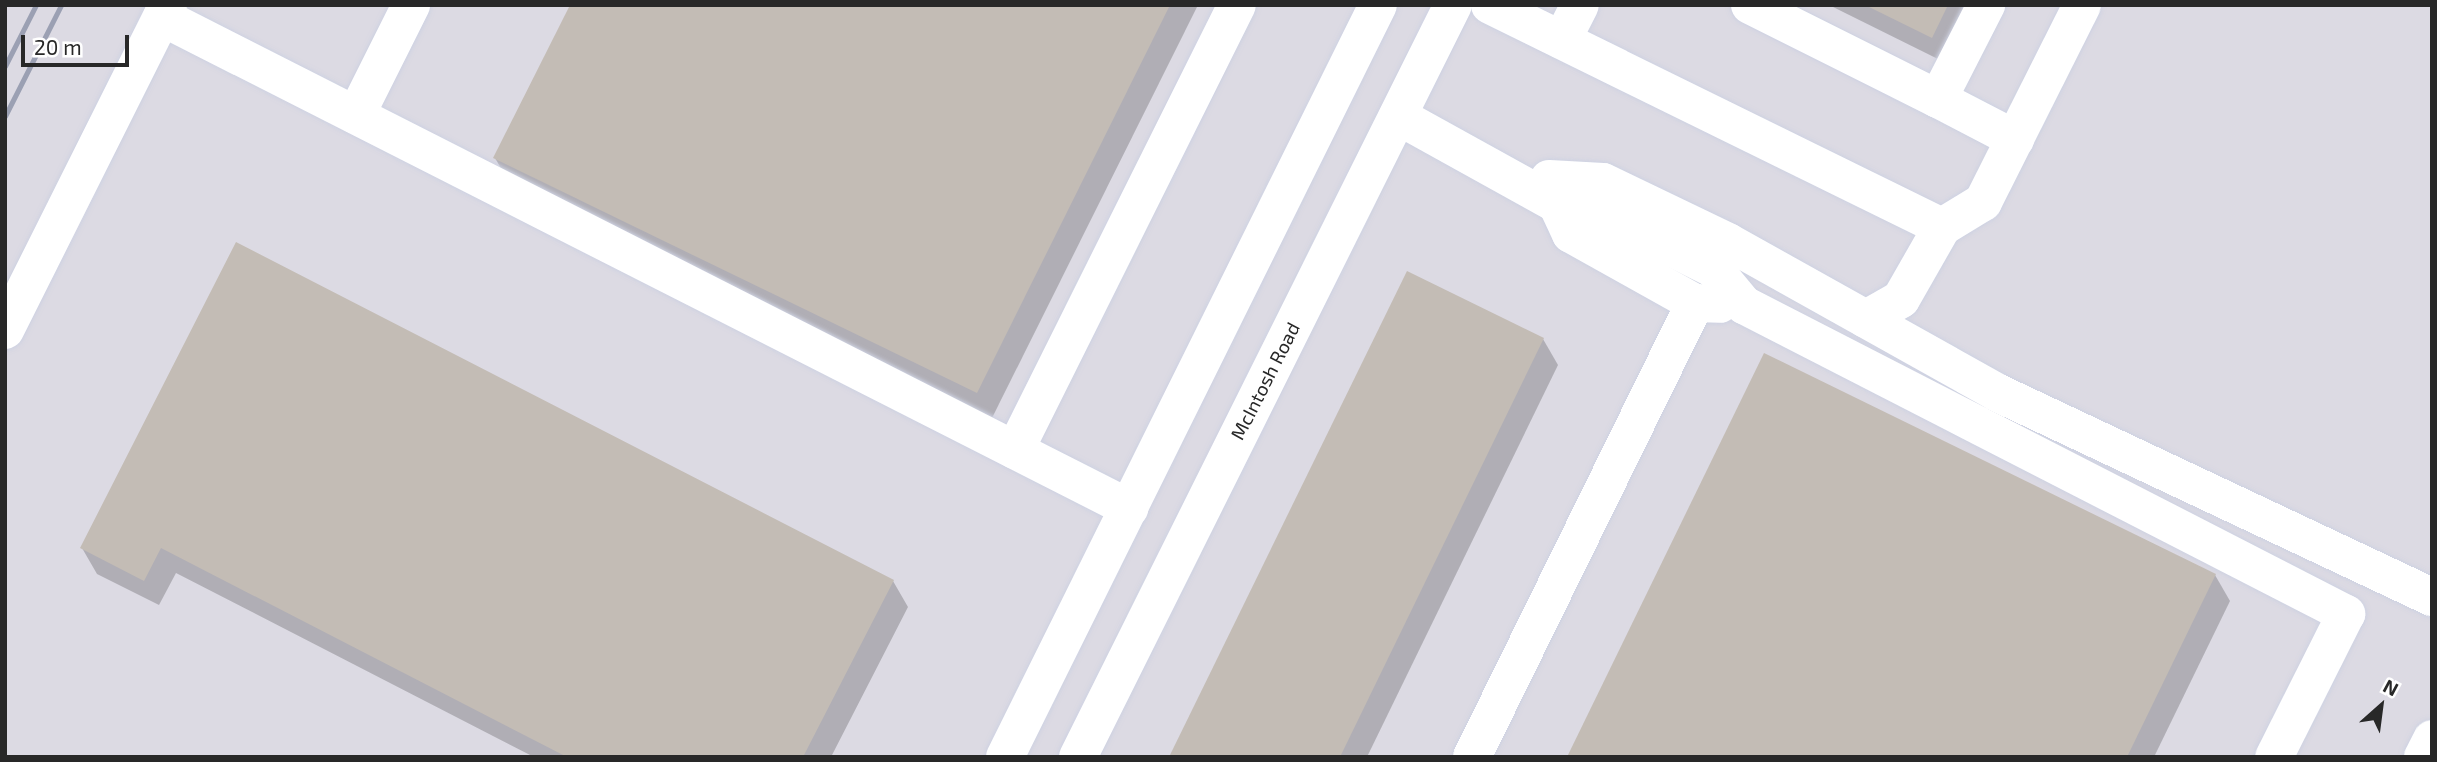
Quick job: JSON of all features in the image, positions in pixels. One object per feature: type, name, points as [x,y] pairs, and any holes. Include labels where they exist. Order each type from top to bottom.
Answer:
[{"type":"street","points":[[356,115],[411,5]]},
{"type":"street","points":[[1015,450],[1237,5]]},
{"type":"street","points":[[1005,757],[1378,5]]},
{"type":"street","name":"McIntosh Road","points":[[1078,757],[1453,5]]},
{"type":"street","points":[[1490,5],[1942,227]]},
{"type":"street","points":[[1562,40],[1580,5]]},
{"type":"street","points":[[1750,5],[2015,139]]},
{"type":"street","points":[[1938,99],[1986,5]]},
{"type":"street","points":[[1866,319],[1901,299],[1942,227],[1983,202],[2082,5]]},
{"type":"street","points":[[5,330],[165,11],[356,115],[1129,508]]},
{"type":"street","points":[[1398,116],[1557,204],[1587,205],[1714,269],[1744,305],[2346,614],[2274,757]]},
{"type":"street","points":[[1507,177],[1603,182],[1866,319],[1997,392],[2432,597]]},
{"type":"street","points":[[1557,204],[1571,234],[1695,303],[1744,305]]},
{"type":"street","points":[[1472,757],[1695,303]]},
{"type":"street","points":[[2423,757],[2432,739]]},
{"type":"shaded area","points":[[5,5],[2432,5],[2432,757],[5,757]]},
{"type":"building","points":[[570,5],[1170,5],[977,393],[493,158]]},
{"type":"building","points":[[1865,5],[1948,5],[1932,38]]},
{"type":"building","points":[[236,242],[894,580],[803,757],[567,757],[161,548],[144,581],[80,548]]},
{"type":"building","points":[[1407,271],[1544,338],[1340,757],[1169,757]]},
{"type":"building","points":[[1764,353],[2216,574],[2127,757],[1567,757]]},
{"type":"railway","points":[[5,66],[36,5]]},
{"type":"railway","points":[[5,116],[61,5]]}]
